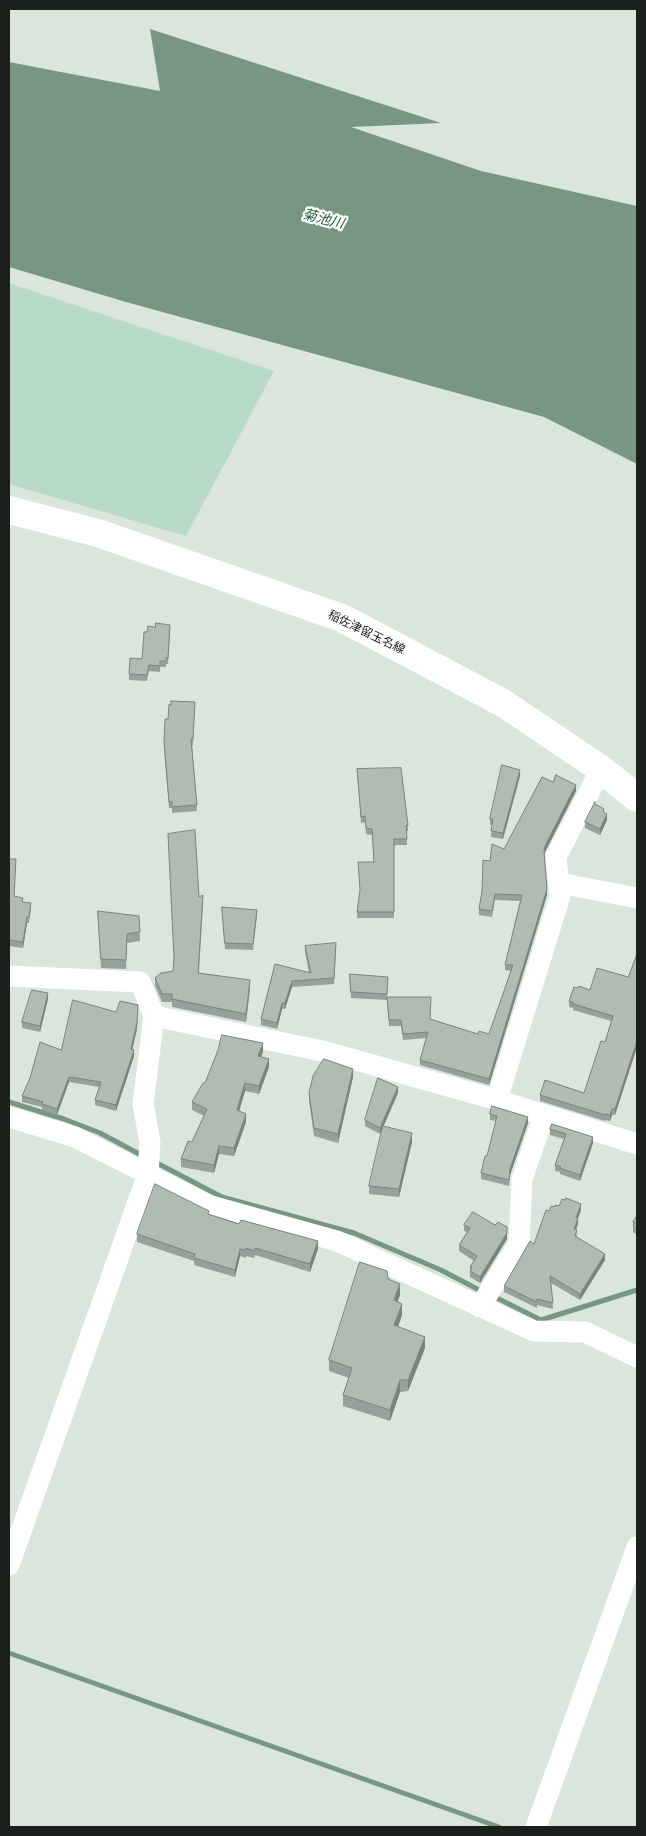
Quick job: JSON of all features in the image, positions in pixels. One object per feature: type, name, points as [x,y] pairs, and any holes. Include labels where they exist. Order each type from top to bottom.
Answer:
[{"type":"main road","name":"稲佐津留玉名線","points":[[9,510],[98,533],[342,618],[503,703],[601,769],[637,798]]},
{"type":"street","points":[[497,1100],[560,896],[556,858],[601,769]]},
{"type":"street","points":[[559,883],[637,898]]},
{"type":"street","points":[[9,976],[140,982],[154,1016],[144,1104],[150,1142],[148,1174],[9,1565]]},
{"type":"street","points":[[154,1016],[327,1052],[497,1100],[637,1144]]},
{"type":"street","points":[[481,1305],[519,1243],[522,1179],[544,1115]]},
{"type":"street","points":[[9,1117],[75,1137],[208,1205],[337,1241],[481,1305],[534,1331],[585,1332],[637,1357]]},
{"type":"street","points":[[536,1827],[637,1547]]},
{"type":"shaded area","points":[[9,283],[274,371],[186,536],[9,484]]},
{"type":"water","name":"菊池川","points":[[150,29],[441,123],[351,127],[481,171],[637,206],[637,464],[544,417],[126,302],[9,267],[9,62],[160,91]]},
{"type":"building","points":[[156,623],[170,625],[168,658],[166,658],[166,661],[160,661],[160,666],[149,665],[147,675],[129,674],[130,658],[142,659],[144,632],[147,632],[148,626],[155,627]]},
{"type":"building","points":[[171,701],[195,702],[193,739],[191,739],[197,805],[172,807],[172,802],[169,802],[164,742],[165,719],[168,719]]},
{"type":"building","points":[[502,765],[520,770],[503,833],[491,831],[493,819],[490,819]]},
{"type":"building","points":[[401,768],[408,825],[406,825],[407,839],[394,839],[394,912],[357,912],[360,890],[358,862],[374,862],[372,829],[366,828],[365,816],[361,817],[357,769]]},
{"type":"building","points":[[556,775],[576,785],[545,846],[547,889],[489,1079],[420,1060],[428,1032],[403,1034],[401,1020],[389,1020],[387,997],[431,997],[430,1019],[478,1034],[479,1031],[489,1034],[513,965],[505,965],[522,895],[495,894],[492,911],[479,909],[482,891],[483,860],[490,861],[492,844],[504,849],[542,777],[553,782]]},
{"type":"building","points":[[595,802],[607,814],[600,829],[585,822]]},
{"type":"building","points":[[195,830],[199,897],[203,895],[198,973],[250,980],[246,1014],[172,999],[172,994],[162,994],[155,978],[161,973],[173,971],[168,834]]},
{"type":"building","points":[[9,859],[16,859],[14,896],[23,898],[22,902],[31,903],[23,942],[9,940]]},
{"type":"building","points":[[222,907],[257,910],[253,944],[225,943]]},
{"type":"building","points":[[98,911],[139,916],[140,932],[127,934],[126,960],[101,959]]},
{"type":"building","points":[[336,943],[334,978],[292,981],[285,1003],[282,1003],[277,1023],[261,1019],[275,964],[311,973],[305,946]]},
{"type":"building","points":[[637,954],[637,1041],[615,1109],[612,1109],[610,1115],[605,1115],[540,1095],[545,1080],[584,1093],[601,1041],[605,1042],[613,1016],[573,1004],[569,1001],[574,987],[578,988],[579,986],[590,990],[597,968],[628,977]]},
{"type":"building","points":[[350,974],[388,977],[387,994],[351,992]]},
{"type":"building","points":[[32,990],[48,993],[40,1026],[22,1022]]},
{"type":"building","points":[[73,1000],[116,1012],[120,1001],[138,1005],[137,1023],[131,1049],[134,1050],[116,1105],[95,1100],[101,1082],[69,1077],[57,1109],[42,1104],[43,1102],[22,1096],[30,1078],[40,1042],[61,1050]]},
{"type":"building","points":[[222,1035],[263,1043],[258,1056],[269,1059],[259,1086],[245,1083],[237,1110],[246,1114],[234,1148],[219,1146],[214,1165],[181,1159],[188,1141],[192,1142],[207,1109],[192,1102],[203,1083],[205,1083]]},
{"type":"building","points":[[324,1059],[353,1069],[338,1134],[314,1128],[309,1093],[313,1076]]},
{"type":"building","points":[[378,1078],[398,1087],[380,1128],[365,1120]]},
{"type":"building","points":[[492,1106],[528,1117],[510,1169],[509,1180],[481,1173],[497,1116],[490,1114]]},
{"type":"building","points":[[552,1124],[593,1137],[580,1175],[555,1165],[566,1134],[550,1129]]},
{"type":"building","points":[[383,1126],[412,1133],[399,1189],[369,1186]]},
{"type":"building","points":[[155,1184],[209,1211],[208,1214],[239,1224],[241,1220],[318,1241],[310,1264],[255,1248],[254,1251],[246,1248],[246,1250],[240,1249],[235,1270],[194,1258],[195,1254],[137,1234]]},
{"type":"building","points":[[566,1198],[581,1204],[576,1218],[578,1218],[574,1229],[577,1230],[575,1236],[605,1254],[580,1294],[550,1276],[553,1303],[537,1299],[537,1302],[504,1286],[530,1241],[534,1244],[546,1210],[549,1211],[551,1206],[559,1206],[562,1199],[565,1200]]},
{"type":"building","points":[[473,1212],[495,1225],[498,1222],[507,1227],[507,1233],[480,1277],[470,1271],[472,1268],[470,1267],[477,1256],[459,1245],[470,1228],[464,1225]]},
{"type":"building","points":[[637,1216],[637,1229],[633,1226],[635,1223],[633,1222]]},
{"type":"building","points":[[360,1262],[387,1271],[388,1279],[400,1284],[394,1300],[402,1304],[394,1325],[425,1337],[408,1380],[400,1380],[390,1410],[343,1395],[352,1368],[329,1360]]},
{"type":"waterway","points":[[9,1102],[64,1119],[100,1133],[143,1156]]},
{"type":"waterway","points":[[153,1161],[222,1197],[354,1233],[441,1270],[483,1292]]},
{"type":"waterway","points":[[493,1296],[541,1320],[637,1290]]},
{"type":"waterway","points":[[9,1653],[499,1827]]}]
